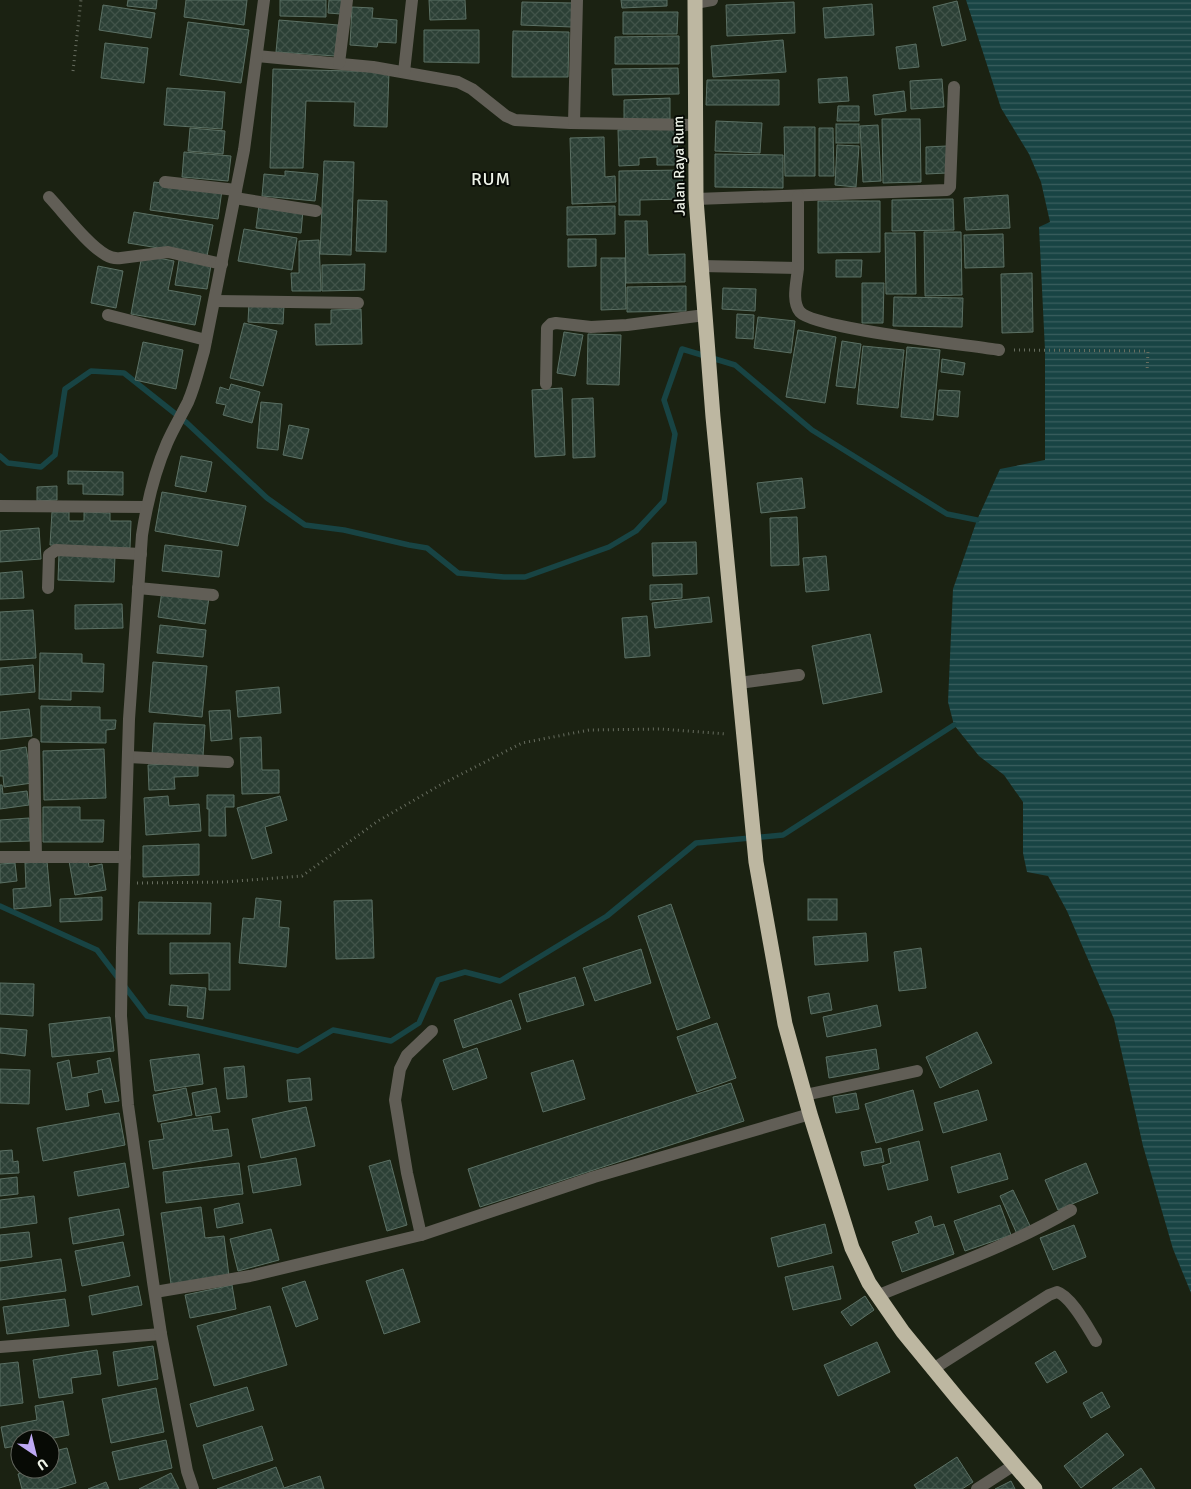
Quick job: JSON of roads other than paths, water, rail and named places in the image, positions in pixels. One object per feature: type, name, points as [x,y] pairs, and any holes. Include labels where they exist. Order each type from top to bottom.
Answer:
[{"type":"highway","name":"Jalan Raya Rum","points":[[695,1],[696,199],[700,266],[752,827],[778,992],[810,1114],[852,1248],[866,1278],[876,1296],[902,1332],[1035,1489]]},
{"type":"street","points":[[193,1489],[187,1471],[161,1334],[128,1105],[121,1016],[128,758],[138,588],[146,507],[159,464],[196,379],[206,340],[236,194],[264,0]]},
{"type":"street","points":[[339,63],[347,0]]},
{"type":"street","points":[[404,72],[412,0]]},
{"type":"street","points":[[574,123],[577,0]]},
{"type":"street","points":[[695,1],[712,0]]},
{"type":"street","points":[[257,56],[339,63],[458,82],[472,89],[506,116],[515,120],[696,125]]},
{"type":"street","points":[[696,199],[947,190],[950,187],[954,87]]},
{"type":"street","points":[[165,182],[236,194],[316,211]]},
{"type":"street","points":[[798,196],[796,302],[800,312],[805,316],[827,323],[863,330],[1000,350]]},
{"type":"street","points":[[49,197],[96,248],[114,259],[168,252],[222,264]]},
{"type":"street","points":[[700,266],[798,268]]},
{"type":"street","points":[[214,300],[358,303]]},
{"type":"street","points":[[546,384],[547,328],[551,324],[591,327],[627,325],[705,315]]},
{"type":"street","points":[[108,316],[206,340]]},
{"type":"street","points":[[0,506],[146,507]]},
{"type":"street","points":[[48,588],[50,555],[56,550],[141,554]]},
{"type":"street","points":[[138,588],[213,595]]},
{"type":"street","points":[[739,683],[799,675]]},
{"type":"street","points":[[34,744],[36,857]]},
{"type":"street","points":[[128,758],[228,762]]},
{"type":"street","points":[[0,857],[126,857]]},
{"type":"street","points":[[421,1235],[407,1173],[395,1100],[400,1070],[407,1055],[432,1031]]},
{"type":"street","points":[[805,1096],[917,1071]]},
{"type":"street","points":[[154,1292],[250,1276],[421,1235],[594,1177],[810,1114]]},
{"type":"street","points":[[876,1296],[988,1251],[1071,1210]]},
{"type":"street","points":[[933,1369],[1049,1295],[1057,1292],[1064,1295],[1096,1341]]},
{"type":"street","points":[[0,1347],[161,1334]]},
{"type":"street","points":[[977,1489],[1014,1465]]},
{"type":"water","points":[[966,0],[1191,0],[1191,1293],[1173,1249],[1143,1146],[1114,1019],[1067,911],[1048,876],[1027,872],[1023,853],[1023,802],[1004,775],[979,756],[954,725],[948,702],[953,589],[977,520],[1000,469],[1045,460],[1045,350],[1039,227],[1050,222],[1041,182],[1029,154],[1001,108]]},
{"type":"waterway","points":[[0,456],[8,463],[41,467],[55,455],[65,389],[91,371],[124,373],[187,423],[267,498],[305,525],[344,530],[427,548],[458,573],[525,577],[609,547],[636,531],[664,501],[675,434],[664,400],[682,349],[735,365],[812,430],[947,514],[977,520]]},
{"type":"waterway","points":[[0,906],[97,950],[147,1016],[298,1051],[333,1030],[391,1041],[419,1023],[438,980],[465,972],[500,981],[607,916],[696,843],[783,835],[954,725]]},
{"type":"district","name":"RUM","points":[[491,179]]}]
